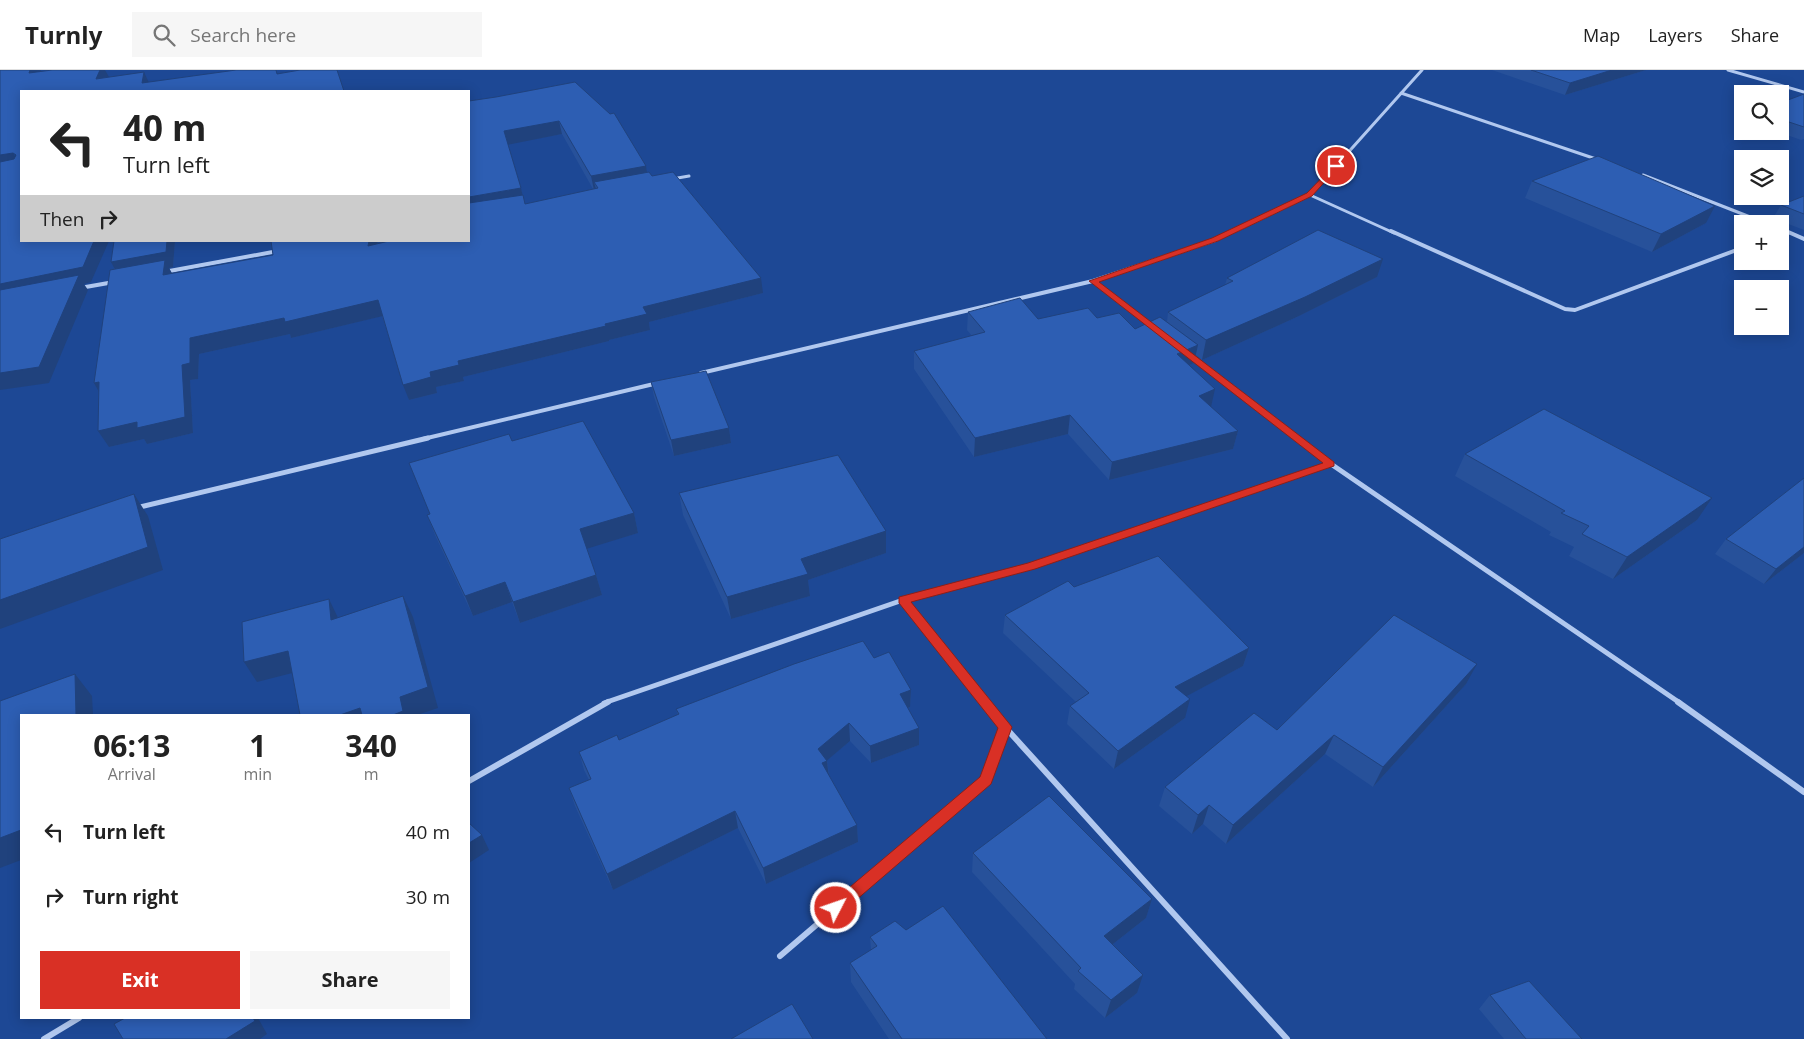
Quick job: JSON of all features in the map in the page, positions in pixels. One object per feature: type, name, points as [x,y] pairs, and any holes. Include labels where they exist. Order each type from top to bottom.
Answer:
[{"type":"street","points":[[693,375],[1093,281],[1215,240],[1310,195],[1422,70]]},
{"type":"street","points":[[1728,70],[1804,92]]},
{"type":"street","points":[[1401,93],[1453,108],[1609,163]]},
{"type":"street","points":[[1636,173],[1745,215]]},
{"type":"street","points":[[669,179],[688,176]]},
{"type":"street","points":[[1310,195],[1565,309],[1575,310],[1734,251]]},
{"type":"street","points":[[1789,232],[1804,239]]},
{"type":"street","points":[[162,273],[286,250]]},
{"type":"street","points":[[76,288],[124,280]]},
{"type":"street","points":[[1093,281],[1157,330]]},
{"type":"street","points":[[1188,354],[1331,464],[1736,741],[1804,792]]},
{"type":"street","points":[[134,508],[664,382]]},
{"type":"street","points":[[470,780],[601,704],[903,600],[1030,566],[1331,464]]},
{"type":"street","points":[[903,600],[1005,727],[1287,1039]]},
{"type":"street","points":[[780,956],[986,780],[1005,727]]},
{"type":"street","points":[[44,1039],[77,1019]]},
{"type":"building","points":[[0,70],[30,70],[29,73],[52,70],[100,70],[96,79],[144,72],[142,83],[236,70],[276,70],[277,74],[300,70],[337,70],[344,90],[20,90],[20,242],[94,242],[83,267],[0,284],[0,162],[14,159],[16,155],[13,153],[0,155]]},
{"type":"building","points":[[1531,70],[1612,70],[1570,83]]},
{"type":"building","points":[[575,82],[610,114],[614,113],[646,166],[591,176],[559,121],[504,131],[521,188],[470,197],[470,101]]},
{"type":"building","points":[[1804,94],[1804,127],[1789,122],[1789,100]]},
{"type":"building","points":[[1598,156],[1715,206],[1661,234],[1532,181]]},
{"type":"building","points":[[649,172],[652,176],[673,172],[761,278],[643,307],[647,314],[605,324],[606,326],[458,361],[459,365],[430,372],[431,377],[403,385],[378,300],[285,322],[284,318],[190,338],[190,363],[182,365],[185,417],[137,428],[137,422],[98,431],[99,382],[94,383],[110,270],[165,260],[163,275],[273,255],[271,242],[369,242],[368,246],[385,242],[470,242],[470,203],[523,195],[525,204],[598,188],[594,182]]},
{"type":"building","points":[[1804,196],[1804,214],[1781,205],[1789,205],[1789,202]]},
{"type":"building","points":[[1318,230],[1383,259],[1305,297],[1206,340],[1168,312],[1233,281],[1227,278]]},
{"type":"building","points":[[114,242],[167,242],[166,252],[111,262]]},
{"type":"building","points":[[79,275],[39,367],[0,373],[0,290]]},
{"type":"building","points":[[1020,298],[1038,319],[1088,308],[1097,318],[1119,313],[1135,329],[1160,317],[1198,345],[1177,354],[1215,389],[1199,396],[1238,431],[1112,462],[1070,415],[975,438],[914,351],[985,332],[968,312]]},
{"type":"building","points":[[706,371],[729,428],[671,440],[651,382]]},
{"type":"building","points":[[1544,409],[1712,498],[1627,557],[1582,534],[1589,526],[1561,513],[1565,511],[1465,454]]},
{"type":"building","points":[[583,421],[634,513],[580,529],[596,575],[513,602],[505,582],[465,596],[427,515],[430,514],[409,463],[509,434],[512,441]]},
{"type":"building","points":[[838,455],[886,531],[801,559],[808,574],[727,597],[679,493]]},
{"type":"building","points":[[1804,478],[1804,547],[1776,569],[1726,539]]},
{"type":"building","points":[[134,494],[148,547],[0,600],[0,539]]},
{"type":"building","points":[[1158,556],[1249,648],[1175,687],[1190,699],[1118,751],[1070,706],[1089,693],[1005,615],[1068,581],[1074,587]]},
{"type":"building","points":[[403,596],[428,687],[400,697],[403,711],[396,714],[362,714],[360,708],[343,714],[300,714],[288,651],[244,662],[242,622],[329,599],[331,620]]},
{"type":"building","points":[[1394,615],[1477,664],[1383,767],[1334,735],[1233,825],[1209,805],[1198,815],[1165,787],[1254,713],[1277,730]]},
{"type":"building","points":[[863,641],[874,658],[889,652],[911,690],[900,694],[919,728],[870,746],[849,723],[818,749],[827,761],[822,763],[857,825],[763,868],[735,811],[607,874],[569,788],[591,779],[579,752],[617,735],[619,740],[679,714],[676,709],[794,664]]},
{"type":"building","points":[[75,674],[76,714],[20,714],[20,830],[0,838],[0,701]]},
{"type":"building","points":[[1049,796],[1152,899],[1104,936],[1143,975],[1111,1000],[1078,971],[1081,968],[973,853]]},
{"type":"building","points":[[470,824],[482,835],[470,842]]},
{"type":"building","points":[[943,906],[1047,1039],[902,1039],[850,963],[877,946],[870,937],[895,921],[906,930]]},
{"type":"building","points":[[1529,981],[1582,1039],[1526,1039],[1490,995]]},
{"type":"building","points":[[792,1004],[813,1039],[731,1039]]},
{"type":"building","points":[[123,1019],[254,1019],[255,1021],[226,1039],[123,1039],[114,1024]]},
{"type":"route","points":[[836,908],[986,780],[1005,727],[903,600],[1030,566],[1331,464],[1093,281],[1215,240],[1310,195],[1336,166]]}]
